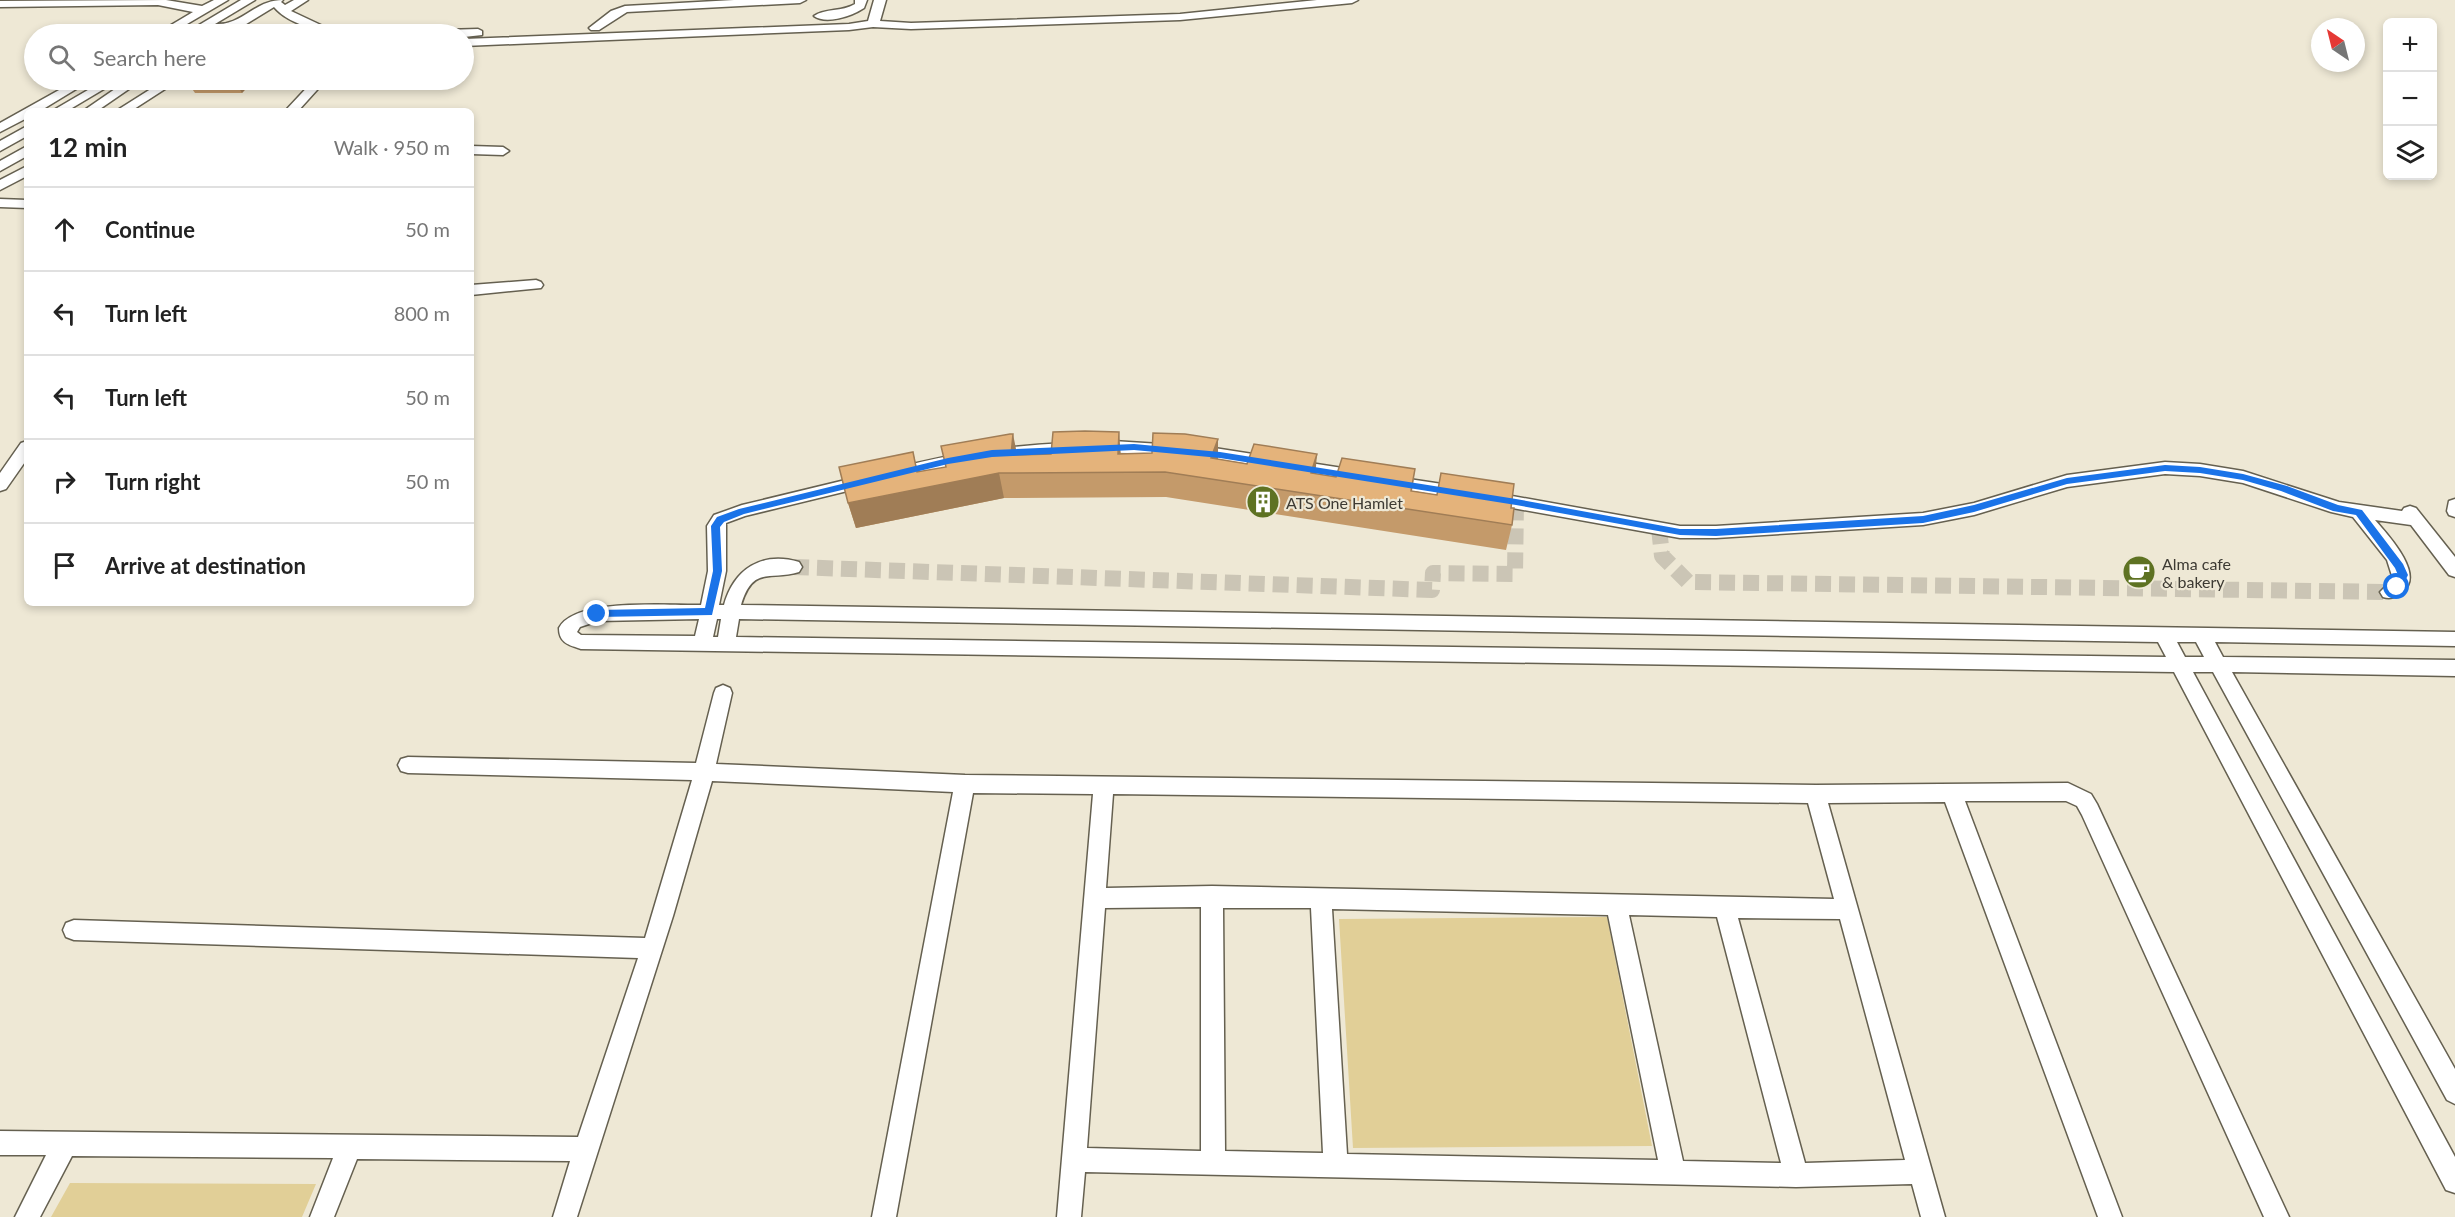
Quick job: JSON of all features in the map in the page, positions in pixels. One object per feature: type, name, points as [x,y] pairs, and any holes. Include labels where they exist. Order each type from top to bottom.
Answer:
[{"type":"street","points":[[179,24],[220,0]]},
{"type":"street","points":[[207,24],[249,0]]},
{"type":"street","points":[[239,24],[278,4],[302,0]]},
{"type":"street","points":[[595,28],[618,5],[800,0]]},
{"type":"street","points":[[474,33],[838,15],[855,10],[861,0]]},
{"type":"street","points":[[873,24],[877,19],[880,0]]},
{"type":"street","points":[[474,43],[849,27],[873,24],[911,26],[1180,16],[1352,0]]},
{"type":"street","points":[[136,3],[151,10],[188,19]]},
{"type":"street","points":[[0,4],[165,3],[203,10]]},
{"type":"street","points":[[278,4],[317,24]]},
{"type":"street","points":[[36,108],[68,90]]},
{"type":"street","points":[[63,108],[95,90]]},
{"type":"street","points":[[94,108],[121,90]]},
{"type":"street","points":[[127,108],[157,90]]},
{"type":"street","points":[[294,108],[311,90]]},
{"type":"street","points":[[0,128],[24,115]]},
{"type":"street","points":[[0,147],[24,132]]},
{"type":"street","points":[[474,150],[503,151]]},
{"type":"street","points":[[0,167],[24,152]]},
{"type":"street","points":[[0,186],[24,172]]},
{"type":"street","points":[[1,205],[24,204]]},
{"type":"street","points":[[474,290],[536,285]]},
{"type":"street","points":[[704,643],[717,571],[716,526],[720,519],[742,511],[948,461],[992,454],[1134,447],[1186,451],[1505,500],[1680,532],[1716,532],[1923,519],[1974,509],[2067,481],[2165,468],[2200,470],[2243,477],[2337,508],[2359,512],[2411,514],[2455,570]]},
{"type":"street","points":[[0,485],[24,451]]},
{"type":"street","points":[[2455,505],[2455,511]]},
{"type":"street","points":[[2359,512],[2393,556],[2403,575],[2402,582],[2389,592]]},
{"type":"street","points":[[726,643],[731,612],[742,581],[762,568],[793,567]]},
{"type":"street","points":[[2455,639],[731,612],[597,614],[583,617],[568,628],[568,634],[572,639],[581,642],[2181,666],[2455,668]]},
{"type":"street","points":[[2164,635],[2455,1180]]},
{"type":"street","points":[[2202,636],[2455,1092]]},
{"type":"street","points":[[565,1217],[584,1149],[652,948],[705,772],[723,693]]},
{"type":"street","points":[[408,765],[705,772],[965,784],[1816,794],[2068,792],[2084,800],[2277,1217]]},
{"type":"street","points":[[884,1217],[965,784]]},
{"type":"street","points":[[1069,1217],[1104,785]]},
{"type":"street","points":[[1951,792],[2110,1217]]},
{"type":"street","points":[[1816,794],[1933,1217]]},
{"type":"street","points":[[1212,897],[1214,1162]]},
{"type":"street","points":[[1096,898],[1321,898],[1617,907],[1848,909]]},
{"type":"street","points":[[1321,898],[1336,1165]]},
{"type":"street","points":[[1617,907],[1673,1172]]},
{"type":"street","points":[[1725,909],[1796,1174]]},
{"type":"street","points":[[74,930],[652,948]]},
{"type":"street","points":[[0,1143],[584,1149]]},
{"type":"street","points":[[27,1217],[66,1143]]},
{"type":"street","points":[[322,1217],[350,1146]]},
{"type":"street","points":[[1074,1160],[1796,1174],[1920,1172]]},
{"type":"shaded area","points":[[1607,917],[1652,1146],[1353,1148],[1339,919]]},
{"type":"shaded area","points":[[70,1183],[316,1184],[302,1217],[51,1217]]},
{"type":"building","points":[[1053,432],[1119,432],[1118,454],[1152,453],[1153,433],[1185,434],[1218,439],[1211,458],[1247,464],[1254,444],[1317,454],[1311,473],[1336,477],[1342,458],[1415,469],[1411,491],[1437,495],[1441,473],[1514,484],[1511,508],[1514,508],[1512,525],[1165,472],[999,473],[848,503],[839,467],[913,452],[917,472],[946,467],[941,446],[1010,434],[1013,434],[1011,455],[1051,454]]},
{"type":"tunnel","points":[[793,567],[1432,590],[1433,573],[1515,574],[1516,502]]},
{"type":"tunnel","points":[[1659,528],[1662,556],[1688,582],[2389,592]]},
{"type":"place","name":"ATS One Hamlet","points":[[1263,502]]},
{"type":"place","name":"Alma cafe & bakery","points":[[2139,572]]},
{"type":"route","points":[[597,614],[709,612],[717,571],[716,526],[720,519],[728,515],[948,461],[992,454],[1134,447],[1220,455],[1516,502],[1680,532],[1866,524],[1923,519],[1974,509],[2067,481],[2165,468],[2200,470],[2243,477],[2337,508],[2359,512],[2399,567],[2403,575],[2402,582],[2397,587]]}]
